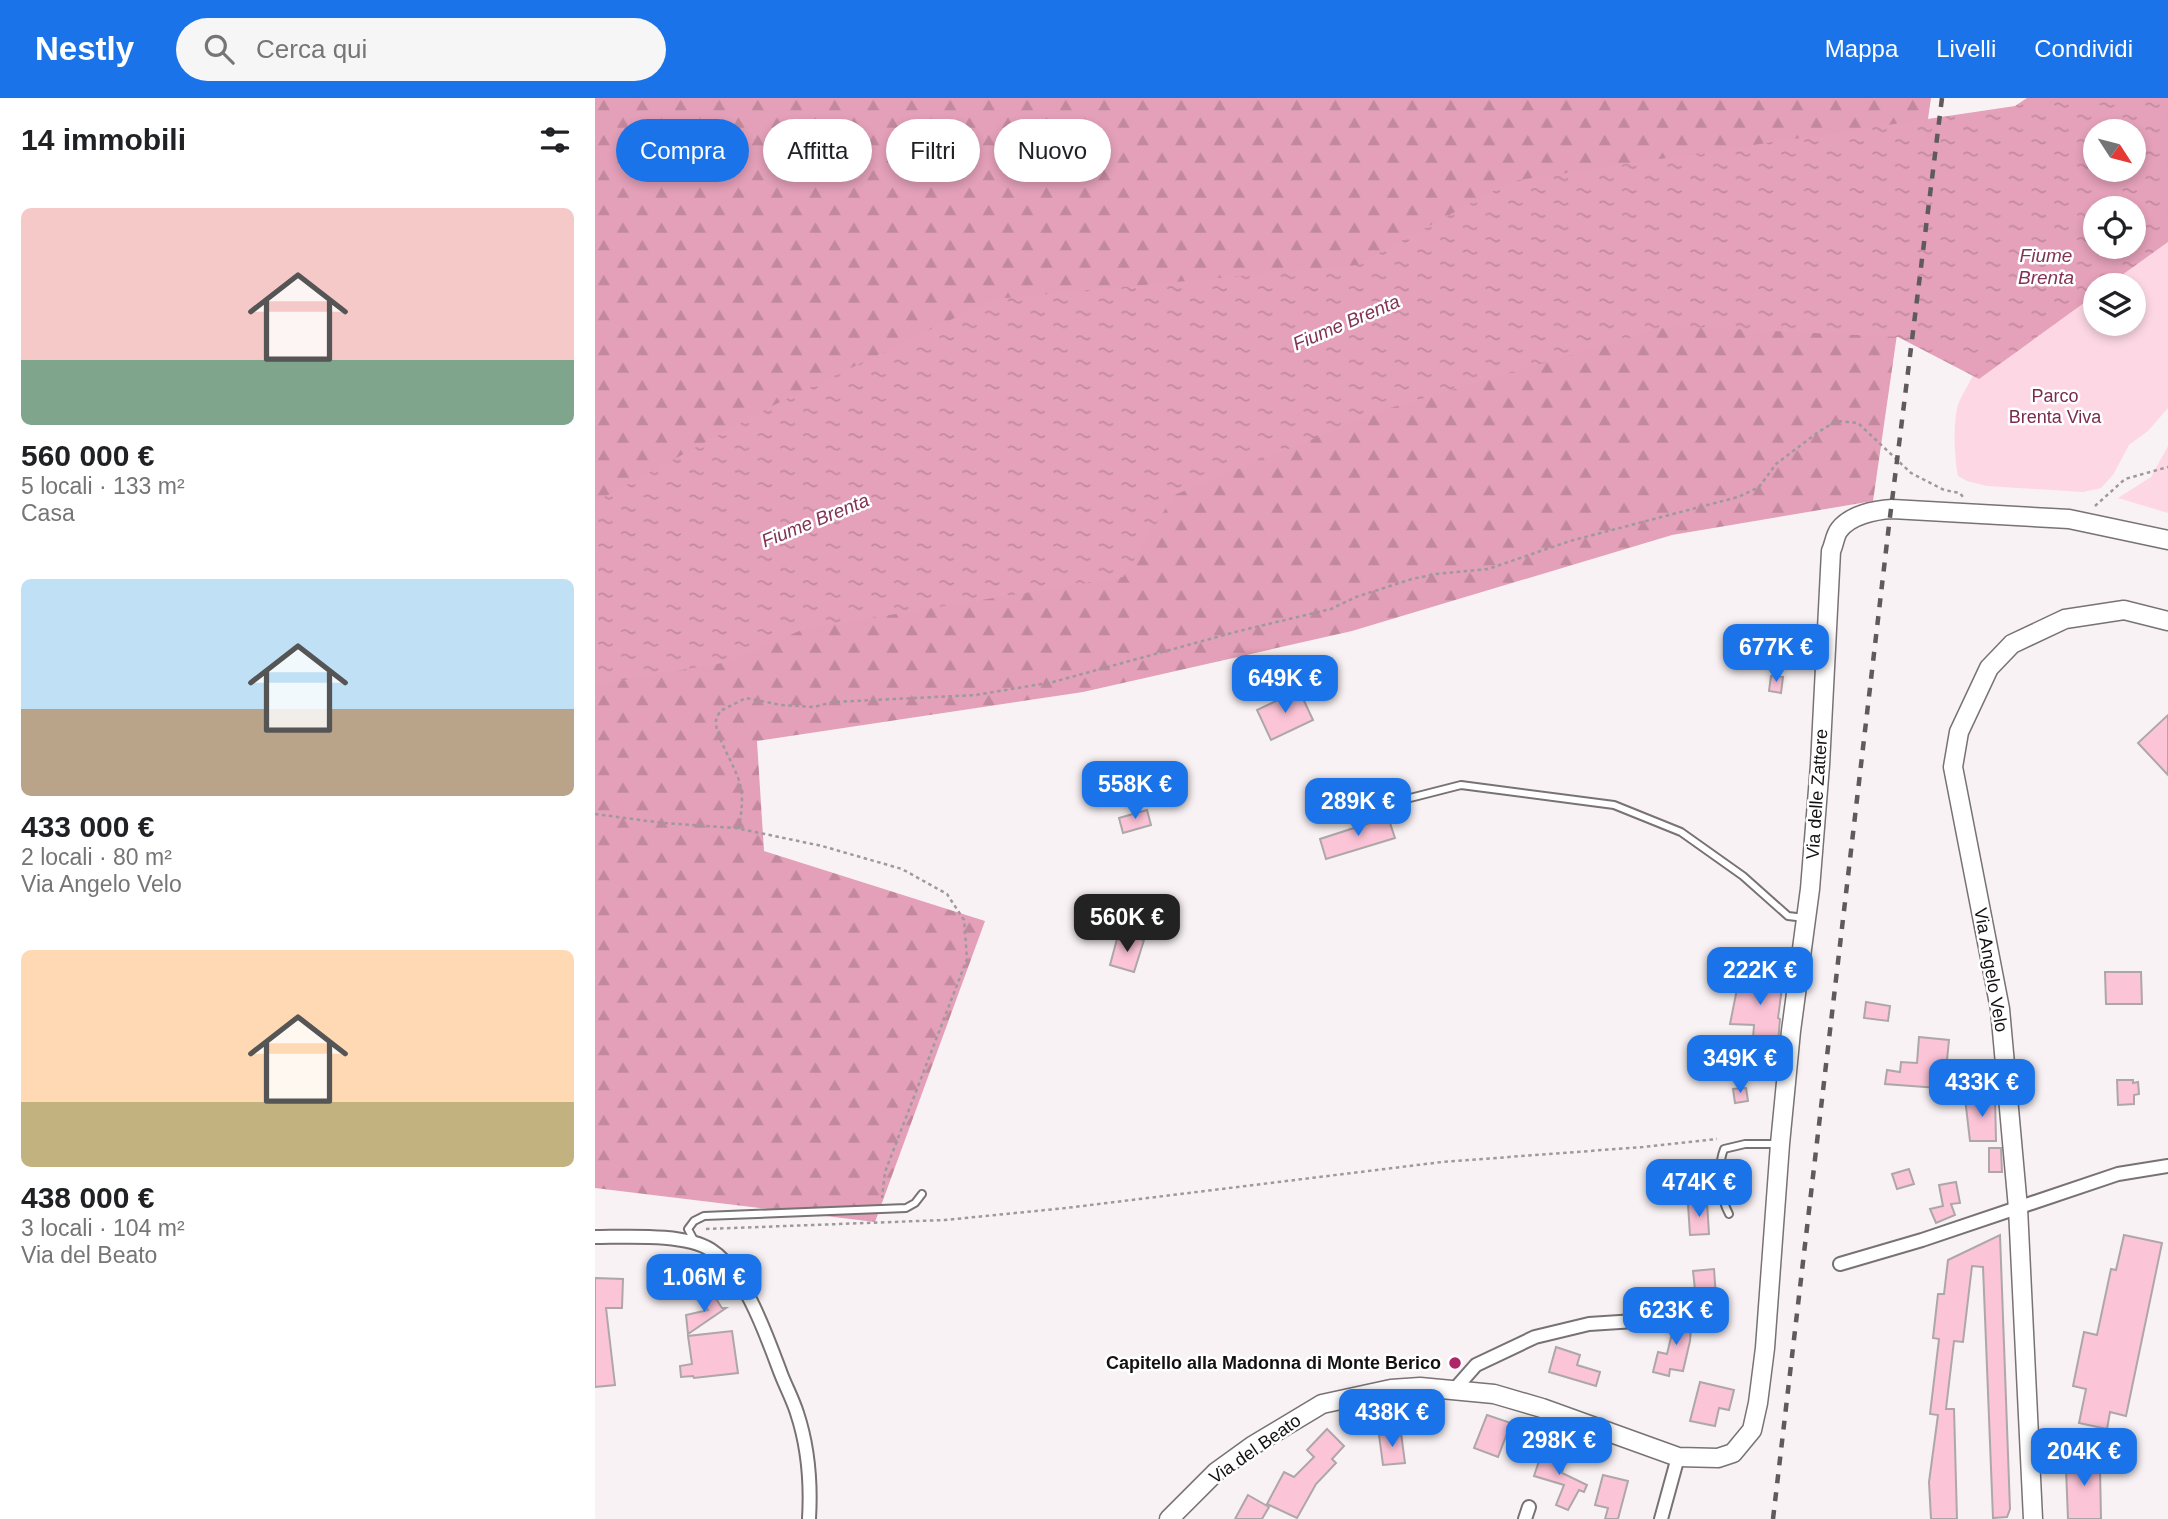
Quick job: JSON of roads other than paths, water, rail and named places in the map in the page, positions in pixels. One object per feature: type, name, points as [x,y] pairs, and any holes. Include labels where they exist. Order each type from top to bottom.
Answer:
[{"type":"street","name":"Via delle Zattere","points":[[1773,1268],[1780,1144],[1791,1031],[1807,918],[1820,765],[1832,551],[1839,530],[1852,519],[1876,510],[1970,512],[2079,520],[2168,540]]},
{"type":"street","name":"Via Angelo Velo","points":[[2033,1519],[2018,1208],[2000,1009],[1953,767],[1959,732],[1989,668],[2012,643],[2065,619],[2124,610],[2168,621]]},
{"type":"street","points":[[1840,1264],[2117,1174],[2168,1166]]},
{"type":"street","points":[[595,1237],[653,1237],[696,1243],[711,1250],[728,1265],[767,1334],[797,1414],[807,1464],[810,1519]]},
{"type":"street","name":"Via del Beato","points":[[1169,1519],[1216,1472],[1252,1446],[1322,1404],[1391,1389],[1420,1387],[1494,1394],[1678,1457],[1718,1458],[1733,1453],[1752,1430],[1759,1403],[1773,1268]]},
{"type":"street","points":[[1454,1391],[1476,1365],[1535,1337],[1589,1324],[1635,1321]]},
{"type":"street","points":[[1661,1519],[1678,1457]]},
{"type":"lane","points":[[1411,798],[1461,785],[1614,805],[1681,832],[1743,876],[1788,916],[1807,918]]},
{"type":"lane","points":[[1729,1214],[1725,1207],[1720,1160],[1724,1149],[1745,1144],[1780,1144]]},
{"type":"lane","points":[[696,1243],[688,1229],[694,1221],[704,1216],[906,1208],[915,1203],[922,1194]]},
{"type":"water","name":"Fiume Brenta","points":[[2027,98],[2168,98],[2168,242],[2146,258],[2146,196],[2083,196],[2083,259],[2144,259],[2125,273],[2083,273],[2083,304],[1979,379],[1898,337],[1670,326],[1390,408],[1174,495],[1123,577],[804,629],[728,662],[595,685],[595,502],[774,405],[994,299],[1357,265],[1512,181],[2015,106]]},
{"type":"railway","points":[[1773,1519],[1889,525],[1942,98]]},
{"type":"place","name":"Capitello alla Madonna di Monte Berico","points":[[1455,1363]]},
{"type":"park label","name":"Parco Brenta Viva","points":[[2055,406]]}]
